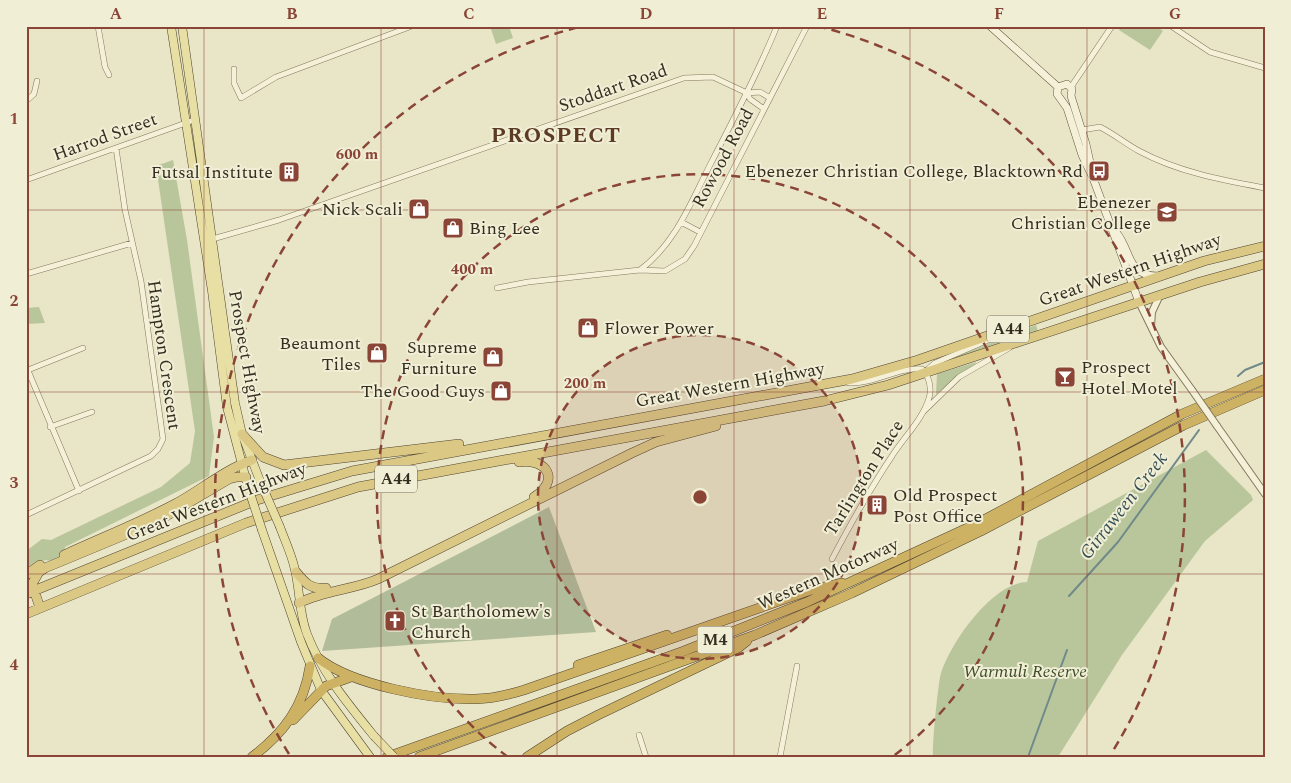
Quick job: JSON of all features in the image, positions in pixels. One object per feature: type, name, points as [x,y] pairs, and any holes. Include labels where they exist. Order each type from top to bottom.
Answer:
[{"type":"highway","name":"Great Western Highway","points":[[29,593],[224,512],[299,486],[396,462],[837,382],[918,360],[1132,285],[1228,254],[1265,246]]},
{"type":"highway","name":"Great Western Highway","points":[[33,611],[290,507],[358,487],[833,399],[926,373],[1160,295],[1265,264]]},
{"type":"highway","name":"Western Motorway","points":[[387,757],[709,642],[865,577],[978,523],[1182,414],[1265,379]]},
{"type":"highway","name":"Western Motorway","points":[[419,757],[755,635],[910,566],[1184,425],[1265,390]]},
{"type":"highway","points":[[299,603],[323,593],[356,587],[387,576],[592,472],[656,442],[769,412]]},
{"type":"highway","points":[[553,433],[550,436],[549,442],[561,449]]},
{"type":"highway","points":[[242,434],[263,457],[278,464],[293,465],[472,443],[516,440]]},
{"type":"highway","points":[[27,575],[41,565],[137,523],[177,503],[242,464],[252,460]]},
{"type":"highway","points":[[296,572],[306,584],[316,590],[369,579],[536,496],[548,482],[547,472],[535,461],[462,468]]},
{"type":"highway","points":[[33,611],[29,593],[39,572],[156,522],[229,480],[237,477],[247,482]]},
{"type":"highway","points":[[51,584],[48,576],[55,565]]},
{"type":"highway","points":[[318,658],[339,672],[352,677],[443,698],[484,699],[524,690],[811,590],[865,577]]},
{"type":"highway","points":[[527,757],[567,732],[738,648],[755,635]]},
{"type":"highway","points":[[252,757],[276,738],[290,721],[304,690],[310,666]]},
{"type":"highway","points":[[290,721],[299,715],[321,690],[331,682],[352,677]]},
{"type":"main road","name":"Prospect Highway","points":[[170,26],[204,241],[227,407],[242,464],[262,530],[310,666],[321,690],[370,757]]},
{"type":"main road","name":"Prospect Highway","points":[[182,26],[228,360],[242,434],[296,572],[299,603],[307,633],[318,658],[331,682],[374,736],[394,757]]},
{"type":"main road","points":[[990,26],[1058,87]]},
{"type":"main road","points":[[1058,87],[1064,84],[1071,87],[1071,96],[1082,130],[1093,178]]},
{"type":"main road","points":[[1058,87],[1057,94],[1062,99],[1069,116],[1082,155],[1093,178],[1139,302]]},
{"type":"main road","points":[[1062,99],[1071,96]]},
{"type":"main road","points":[[1069,116],[1075,128],[1082,130]]},
{"type":"main road","points":[[1082,130],[1079,137],[1082,155]]},
{"type":"main road","points":[[1112,228],[1122,239],[1131,262],[1138,271],[1143,274],[1159,276]]},
{"type":"street","points":[[98,26],[108,75]]},
{"type":"street","points":[[234,69],[234,83],[241,98],[276,76],[412,26]]},
{"type":"street","name":"Rowood Road","points":[[640,270],[667,246],[681,222],[747,93],[777,26]]},
{"type":"street","name":"Rowood Road","points":[[496,288],[528,282],[640,270],[662,272],[674,267],[689,253],[808,26]]},
{"type":"street","points":[[1071,87],[1112,26]]},
{"type":"street","points":[[1171,26],[1210,52],[1265,68]]},
{"type":"street","name":"Stoddart Road","points":[[204,241],[279,220],[684,78],[712,76],[747,93],[754,103],[764,109]]},
{"type":"street","points":[[26,101],[34,94],[37,81]]},
{"type":"street","name":"Stoddart Road","points":[[747,93],[760,92],[770,98]]},
{"type":"street","name":"Harrod Street","points":[[26,180],[194,120]]},
{"type":"street","points":[[1082,130],[1100,127],[1139,151],[1167,164],[1191,172],[1265,188]]},
{"type":"street","name":"Hampton Crescent","points":[[26,515],[150,456],[158,449],[163,439],[141,281],[132,243],[116,148]]},
{"type":"street","points":[[681,222],[700,232]]},
{"type":"street","points":[[26,274],[132,243]]},
{"type":"street","points":[[1152,330],[1152,312],[1160,295]]},
{"type":"street","points":[[1139,302],[1161,347],[1265,494]]},
{"type":"street","points":[[837,382],[861,383],[916,369],[922,369],[926,373],[935,363],[988,342],[1019,325]]},
{"type":"street","name":"Tarlington Place","points":[[922,414],[959,377],[1016,344]]},
{"type":"street","points":[[79,491],[50,427],[27,368],[83,348]]},
{"type":"street","name":"Tarlington Place","points":[[832,558],[868,491],[922,414],[930,397],[926,373]]},
{"type":"street","points":[[50,427],[92,412]]},
{"type":"street","points":[[780,757],[797,666]]},
{"type":"street","points":[[639,734],[646,757]]},
{"type":"green space","points":[[490,26],[509,26],[513,38],[496,44]]},
{"type":"green space","points":[[1122,26],[1156,26],[1163,31],[1150,50],[1119,30]]},
{"type":"green space","points":[[173,160],[187,240],[214,437],[209,476],[65,547],[63,563],[45,560],[38,562],[26,576],[26,551],[42,539],[51,540],[161,487],[190,463],[195,431],[156,166]]},
{"type":"green space","points":[[39,307],[45,323],[26,324],[26,308]]},
{"type":"green space","points":[[1036,325],[1038,332],[950,361],[950,359]]},
{"type":"green space","points":[[976,363],[936,394],[937,374]]},
{"type":"green space","name":"Warmuli Reserve","points":[[1206,450],[1251,495],[1253,500],[1205,541],[1122,655],[1058,757],[933,757],[938,689],[946,660],[963,631],[987,603],[1000,592],[1014,585],[1027,582],[1038,541]]},
{"type":"green space","points":[[549,507],[596,632],[322,651],[332,619]]},
{"type":"waterway","name":"Girraween Creek","points":[[1238,376],[1245,370],[1265,362]]},
{"type":"waterway","name":"Girraween Creek","points":[[1069,596],[1118,542],[1199,430]]},
{"type":"waterway","name":"Girraween Creek","points":[[1028,757],[1067,650]]},
{"type":"place","name":"Ebenezer Christian College, Blacktown Rd","points":[[1099,171]]},
{"type":"place","name":"Futsal Institute","points":[[289,172]]},
{"type":"place","name":"Nick Scali","points":[[419,209]]},
{"type":"place","name":"Ebenezer Christian College","points":[[1167,212]]},
{"type":"place","name":"Bing Lee","points":[[453,228]]},
{"type":"place","name":"Flower Power","points":[[588,328]]},
{"type":"place","name":"Beaumont Tiles","points":[[377,353]]},
{"type":"place","name":"Supreme Furniture","points":[[493,357]]},
{"type":"place","name":"Prospect Hotel Motel","points":[[1065,377]]},
{"type":"place","name":"The Good Guys","points":[[501,391]]},
{"type":"place","name":"Old Prospect Post Office","points":[[877,505]]},
{"type":"place","name":"St Bartholomew's Church","points":[[395,621]]},
{"type":"district","name":"PROSPECT","points":[[556,135]]}]
